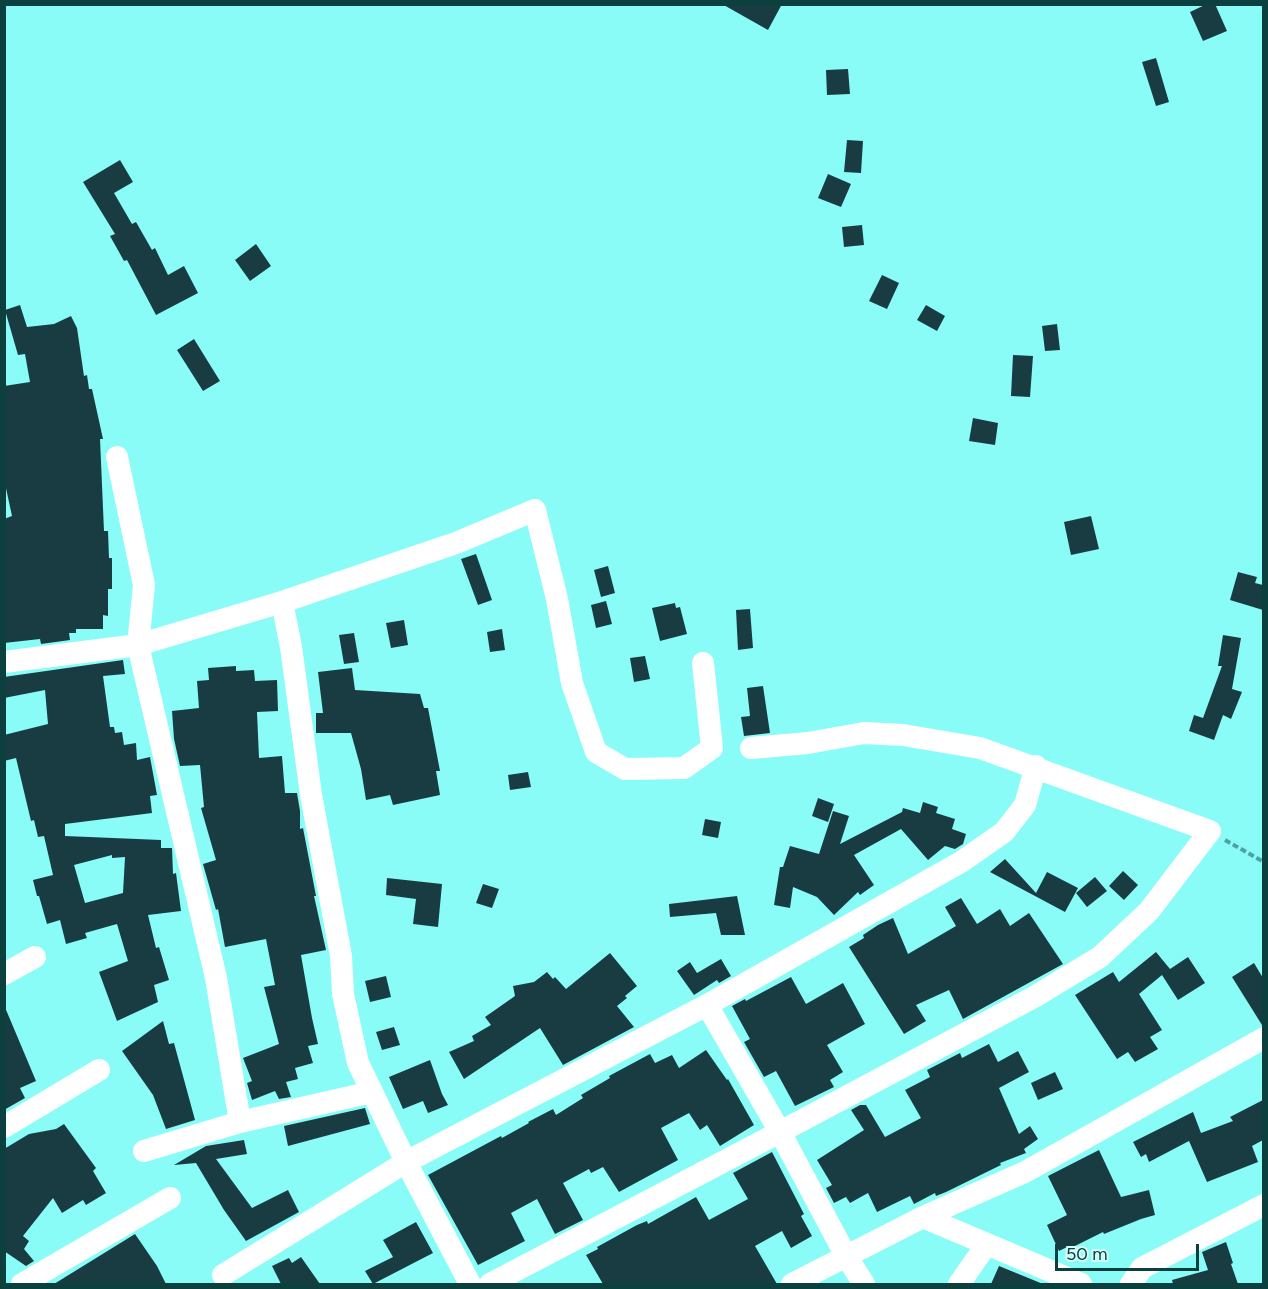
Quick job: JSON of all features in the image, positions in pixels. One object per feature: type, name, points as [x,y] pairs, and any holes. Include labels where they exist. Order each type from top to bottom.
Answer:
[{"type":"street","points":[[117,457],[144,585],[138,645],[216,978],[240,1122]]},
{"type":"street","points":[[4,662],[138,645],[282,602],[456,543],[535,510],[557,599],[572,683],[596,752],[625,769],[684,768],[712,748],[703,663]]},
{"type":"street","points":[[282,602],[291,647],[311,795],[341,957],[343,994],[358,1063],[406,1162],[470,1284]]},
{"type":"street","points":[[490,1284],[1034,997],[1100,957],[1149,911],[1210,831],[1036,766],[980,748],[903,735],[864,733],[808,743],[751,748]]},
{"type":"street","points":[[223,1275],[406,1162],[707,1005],[961,862],[1004,832],[1025,805],[1036,766]]},
{"type":"street","points":[[4,974],[35,957]]},
{"type":"street","points":[[707,1005],[780,1132],[846,1256],[864,1284]]},
{"type":"street","points":[[792,1284],[923,1216],[1024,1172],[1263,1038]]},
{"type":"street","points":[[4,1127],[99,1070]]},
{"type":"street","points":[[144,1151],[240,1122],[372,1092]]},
{"type":"street","points":[[22,1284],[170,1197]]},
{"type":"street","points":[[1131,1284],[1142,1268],[1263,1205]]},
{"type":"street","points":[[923,1216],[1081,1284]]},
{"type":"street","points":[[959,1284],[987,1244]]},
{"type":"path","points":[[1210,831],[1263,862]]},
{"type":"building","points":[[722,4],[782,4],[768,30]]},
{"type":"building","points":[[1207,4],[1215,4],[1227,31],[1203,41],[1190,12]]},
{"type":"building","points":[[1156,58],[1169,102],[1156,106],[1142,62]]},
{"type":"building","points":[[848,69],[850,94],[827,95],[826,70]]},
{"type":"building","points":[[847,140],[863,141],[861,173],[844,172]]},
{"type":"building","points":[[120,160],[133,182],[114,193],[132,224],[136,222],[152,250],[155,248],[168,275],[184,266],[198,293],[156,315],[127,260],[124,261],[110,236],[115,234],[83,182]]},
{"type":"building","points":[[828,174],[851,184],[841,207],[818,198]]},
{"type":"building","points":[[862,225],[864,245],[844,247],[842,227]]},
{"type":"building","points":[[256,244],[271,266],[250,281],[235,260]]},
{"type":"building","points":[[882,275],[899,283],[887,309],[869,301]]},
{"type":"building","points":[[20,305],[27,327],[54,324],[71,316],[77,328],[84,376],[87,375],[89,389],[92,389],[103,439],[100,439],[104,531],[108,531],[109,558],[112,558],[112,589],[108,589],[108,616],[103,615],[103,629],[76,629],[76,633],[69,633],[70,640],[41,644],[40,639],[4,643],[4,519],[12,516],[4,479],[4,386],[30,382],[25,354],[18,355],[5,310]]},
{"type":"building","points":[[926,305],[945,316],[937,331],[917,320]]},
{"type":"building","points":[[1057,324],[1060,350],[1045,351],[1042,326]]},
{"type":"building","points":[[194,339],[220,381],[203,391],[177,350]]},
{"type":"building","points":[[1013,355],[1033,356],[1030,397],[1011,396]]},
{"type":"building","points":[[973,418],[998,423],[995,445],[969,441]]},
{"type":"building","points":[[1091,516],[1099,549],[1071,555],[1064,522]]},
{"type":"building","points":[[476,554],[492,600],[478,605],[461,559]]},
{"type":"building","points":[[608,566],[615,593],[601,597],[594,570]]},
{"type":"building","points":[[1238,572],[1257,577],[1255,583],[1263,585],[1263,610],[1230,600]]},
{"type":"building","points":[[606,601],[612,624],[596,628],[591,605]]},
{"type":"building","points":[[675,603],[676,608],[680,607],[687,634],[660,641],[652,608]]},
{"type":"building","points":[[750,609],[753,648],[738,650],[736,610]]},
{"type":"building","points":[[404,620],[408,645],[391,648],[386,623]]},
{"type":"building","points":[[502,629],[505,650],[490,652],[487,632]]},
{"type":"building","points":[[354,633],[359,662],[344,664],[339,635]]},
{"type":"building","points":[[1223,635],[1241,638],[1232,689],[1242,692],[1231,719],[1223,715],[1214,740],[1189,731],[1194,715],[1203,718],[1222,666],[1218,666]]},
{"type":"building","points":[[645,656],[650,679],[634,682],[630,658]]},
{"type":"building","points":[[123,660],[125,674],[103,676],[110,727],[114,727],[115,733],[122,732],[124,745],[136,743],[137,760],[150,757],[157,795],[150,796],[152,813],[65,824],[65,836],[161,840],[161,848],[172,848],[173,874],[176,873],[181,911],[148,915],[156,948],[159,947],[169,980],[154,985],[158,1002],[117,1021],[99,972],[128,961],[117,924],[85,933],[87,938],[66,944],[60,920],[47,924],[39,896],[37,896],[33,880],[53,875],[44,836],[38,837],[34,820],[31,821],[16,758],[4,761],[4,735],[48,724],[45,690],[4,698],[4,677]],"holes":[[[112,855],[112,858],[125,857],[123,893],[85,903],[74,865]]]},
{"type":"building","points":[[236,666],[236,671],[254,670],[255,681],[277,680],[278,711],[257,712],[259,758],[282,756],[285,793],[297,793],[300,829],[303,828],[326,950],[301,955],[318,1044],[308,1046],[313,1063],[295,1068],[298,1079],[286,1082],[291,1097],[279,1099],[275,1091],[252,1100],[247,1083],[252,1081],[243,1058],[279,1044],[264,987],[275,985],[266,939],[225,947],[218,909],[216,910],[203,864],[216,860],[201,808],[204,807],[200,765],[180,766],[174,739],[172,711],[199,708],[197,681],[209,680],[208,668]]},
{"type":"building","points":[[352,668],[355,690],[420,694],[424,708],[428,708],[440,771],[436,771],[440,795],[393,805],[390,795],[366,800],[361,769],[351,733],[316,733],[316,713],[323,713],[318,672]]},
{"type":"building","points":[[763,686],[770,733],[744,736],[741,717],[750,716],[747,688]]},
{"type":"building","points":[[528,772],[531,787],[510,790],[508,775]]},
{"type":"building","points":[[818,798],[834,804],[828,822],[812,816]]},
{"type":"building","points":[[923,802],[938,807],[936,813],[955,819],[952,829],[966,834],[963,844],[955,849],[945,846],[928,860],[901,829],[854,855],[874,885],[860,895],[858,892],[834,915],[817,897],[793,887],[790,908],[774,905],[780,867],[783,867],[790,846],[819,854],[833,811],[849,816],[840,844],[902,812],[903,808],[920,813]]},
{"type":"building","points":[[705,819],[721,822],[718,838],[702,835]]},
{"type":"building","points":[[1005,859],[1036,893],[1047,872],[1078,888],[1065,912],[990,872]]},
{"type":"building","points":[[1123,871],[1138,885],[1124,900],[1109,886]]},
{"type":"building","points":[[1095,877],[1107,891],[1087,907],[1076,893]]},
{"type":"building","points":[[387,878],[442,884],[438,927],[413,924],[416,899],[386,895]]},
{"type":"building","points":[[483,884],[499,889],[492,908],[476,903]]},
{"type":"building","points":[[737,896],[745,935],[721,935],[716,913],[670,917],[669,904]]},
{"type":"building","points":[[961,898],[977,924],[1000,909],[1010,926],[1029,913],[1063,964],[963,1019],[949,990],[916,1005],[926,1021],[904,1034],[849,947],[864,938],[863,935],[878,925],[893,918],[908,954],[956,926],[945,907]]},
{"type":"building","points":[[1156,952],[1170,969],[1188,957],[1205,983],[1178,1000],[1162,975],[1139,994],[1162,1030],[1150,1037],[1158,1049],[1135,1062],[1128,1052],[1117,1059],[1075,995],[1113,972],[1119,982]]},
{"type":"building","points":[[610,953],[637,986],[617,1006],[634,1027],[563,1065],[540,1028],[464,1079],[449,1052],[474,1041],[472,1036],[491,1025],[485,1017],[515,996],[513,986],[534,982],[547,972],[566,989]]},
{"type":"building","points":[[721,959],[731,976],[719,983],[717,980],[694,995],[677,971],[690,962],[697,973]]},
{"type":"building","points":[[1254,963],[1263,978],[1263,1025],[1232,977]]},
{"type":"building","points":[[386,976],[391,997],[370,1002],[365,981]]},
{"type":"building","points":[[791,977],[806,1004],[843,983],[865,1024],[827,1045],[843,1072],[830,1080],[834,1087],[795,1106],[776,1071],[764,1077],[744,1042],[750,1039],[732,1006]]},
{"type":"building","points":[[4,1005],[36,1081],[20,1088],[25,1098],[4,1110]]},
{"type":"building","points":[[163,1021],[169,1044],[174,1043],[195,1120],[166,1129],[153,1095],[122,1051]]},
{"type":"building","points":[[394,1027],[400,1045],[382,1050],[376,1032]]},
{"type":"building","points":[[989,1044],[998,1062],[1018,1051],[1029,1072],[999,1088],[1019,1134],[1030,1126],[1038,1139],[1024,1149],[1026,1153],[1000,1163],[1001,1165],[946,1192],[936,1196],[935,1193],[914,1204],[910,1196],[877,1212],[868,1193],[850,1203],[846,1197],[834,1203],[826,1188],[832,1185],[817,1160],[864,1130],[851,1110],[860,1105],[866,1105],[885,1137],[921,1118],[905,1090],[930,1077],[927,1070],[960,1053],[962,1058]]},
{"type":"building","points":[[706,1050],[728,1079],[754,1125],[720,1146],[707,1125],[700,1130],[689,1113],[661,1128],[678,1160],[619,1192],[603,1167],[591,1173],[589,1169],[563,1183],[583,1220],[555,1234],[537,1199],[511,1213],[525,1241],[478,1265],[428,1175],[501,1136],[502,1138],[553,1109],[556,1115],[583,1098],[581,1095],[610,1078],[609,1076],[650,1054],[655,1063],[672,1055],[679,1068]]},
{"type":"building","points":[[430,1060],[448,1105],[428,1113],[423,1101],[403,1109],[389,1077]]},
{"type":"building","points":[[1055,1072],[1063,1089],[1038,1100],[1031,1083]]},
{"type":"building","points":[[1263,1100],[1263,1140],[1252,1146],[1258,1162],[1207,1182],[1189,1141],[1149,1162],[1146,1154],[1141,1157],[1133,1142],[1193,1112],[1201,1133],[1233,1121],[1230,1117]]},
{"type":"building","points":[[365,1108],[370,1124],[288,1146],[284,1126]]},
{"type":"building","points":[[64,1124],[96,1168],[93,1171],[106,1193],[86,1205],[83,1200],[62,1213],[53,1198],[23,1236],[29,1241],[24,1249],[34,1261],[26,1266],[4,1251],[4,1149],[29,1134],[56,1129]]},
{"type":"building","points":[[244,1140],[247,1154],[216,1159],[252,1208],[288,1190],[299,1212],[246,1241],[196,1163],[174,1165],[206,1146]]},
{"type":"building","points":[[1099,1150],[1121,1197],[1149,1190],[1155,1215],[1104,1234],[1103,1232],[1071,1248],[1069,1246],[1059,1251],[1047,1225],[1067,1215],[1048,1176]]},
{"type":"building","points":[[772,1152],[804,1214],[801,1216],[812,1236],[791,1248],[782,1231],[755,1246],[777,1284],[603,1284],[586,1255],[637,1225],[647,1221],[648,1224],[696,1197],[709,1220],[748,1199],[733,1173]]},
{"type":"building","points":[[416,1222],[433,1253],[373,1284],[365,1271],[393,1257],[383,1240]]},
{"type":"building","points":[[135,1234],[157,1266],[166,1284],[54,1284]]},
{"type":"building","points":[[1226,1242],[1238,1284],[1173,1284],[1172,1280],[1208,1270],[1202,1252]]},
{"type":"building","points":[[301,1257],[320,1284],[281,1284],[272,1266],[289,1258],[292,1263]]},
{"type":"building","points":[[999,1266],[1043,1284],[991,1284]]}]
